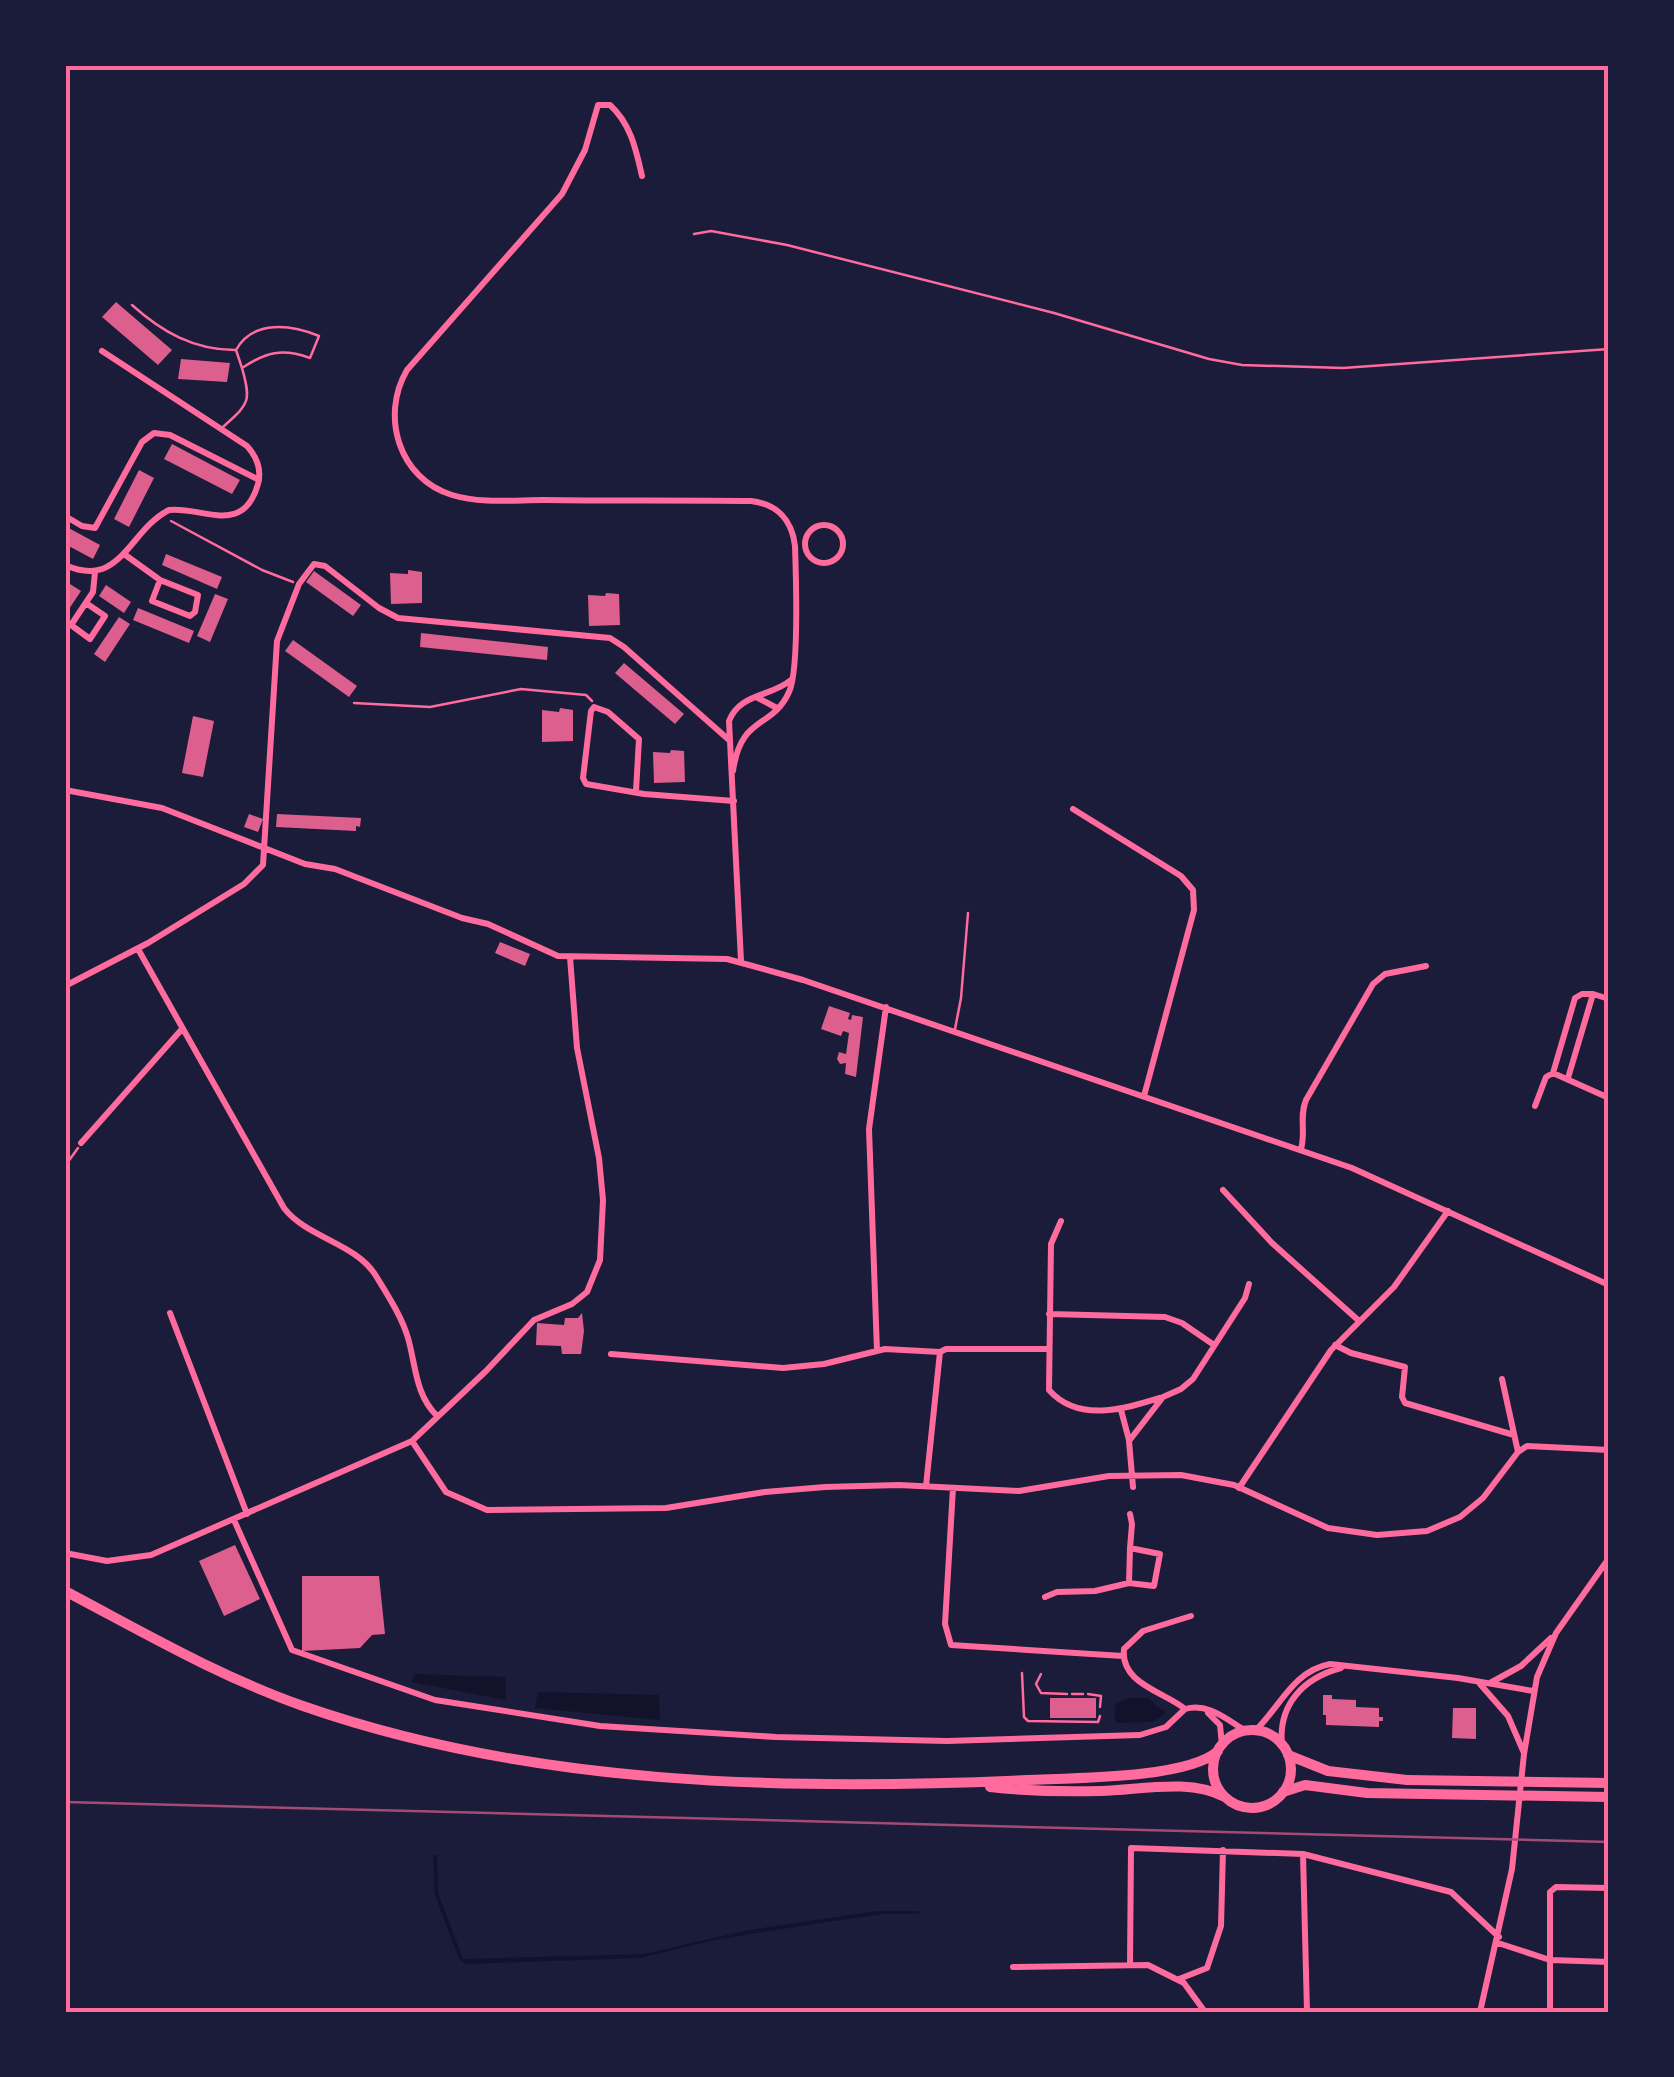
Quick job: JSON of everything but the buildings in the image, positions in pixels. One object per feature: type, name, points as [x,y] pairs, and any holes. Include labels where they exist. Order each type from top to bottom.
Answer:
[{"type":"main road","points":[[65,1589],[168,1648],[282,1698],[400,1736],[568,1768],[683,1778],[954,1783],[1074,1791],[1189,1786],[1211,1790],[1238,1805],[1258,1808],[1283,1792],[1304,1785],[1367,1793],[1609,1797]]},
{"type":"main road","points":[[954,1783],[1156,1771],[1197,1764],[1233,1736],[1250,1731],[1270,1735],[1285,1750],[1328,1770],[1406,1780],[1609,1783]]},
{"type":"main road","points":[[1220,1748],[1214,1775],[1226,1797]]},
{"type":"main road","points":[[1283,1792],[1290,1774],[1285,1750]]},
{"type":"street","points":[[642,176],[626,124],[610,105],[598,105],[585,150],[562,194],[464,302],[403,377],[394,408],[401,450],[428,483],[457,496],[758,502],[780,512],[795,541],[790,692],[742,737],[733,770]]},
{"type":"street","points":[[65,566],[96,572],[114,563],[162,513],[178,509],[208,516],[230,515],[250,499],[259,480],[252,452],[222,428],[102,351]]},
{"type":"street","points":[[65,516],[95,528],[142,442],[154,433],[170,435],[259,480]]},
{"type":"street","points":[[829,526],[840,535],[842,549],[832,560],[818,562],[807,552],[805,541],[815,527],[829,526]]},
{"type":"street","points":[[795,541],[805,541]]},
{"type":"street","points":[[124,554],[160,580],[198,595],[195,612],[190,616],[152,601],[160,580]]},
{"type":"street","points":[[65,986],[138,949],[211,904],[256,874],[264,861],[277,642],[299,584],[306,571],[318,564],[398,618],[610,638],[729,740]]},
{"type":"street","points":[[86,603],[105,616],[90,638],[70,625],[93,592],[96,572]]},
{"type":"street","points":[[741,962],[729,740],[733,711],[792,679]]},
{"type":"street","points":[[756,697],[777,708]]},
{"type":"street","points":[[636,791],[639,739],[608,712],[596,707],[591,712],[584,782],[636,791],[734,801]]},
{"type":"street","points":[[65,790],[162,808],[305,864],[336,868],[462,918],[488,924],[551,953],[570,957],[696,957],[741,962],[886,1007],[1300,1148],[1609,1285]]},
{"type":"street","points":[[1074,809],[1181,876],[1194,896],[1194,910],[1144,1096]]},
{"type":"street","points":[[138,949],[288,1212],[375,1274],[405,1331],[417,1382],[437,1416]]},
{"type":"street","points":[[65,1554],[99,1561],[133,1560],[158,1553],[412,1441],[534,1320],[583,1297],[597,1270],[603,1226],[600,1170],[577,1048],[570,957]]},
{"type":"street","points":[[1300,1148],[1306,1100],[1369,990],[1385,974],[1426,966]]},
{"type":"street","points":[[1534,1106],[1546,1077],[1553,1073],[1575,998],[1593,994],[1609,998]]},
{"type":"street","points":[[1568,1078],[1593,994]]},
{"type":"street","points":[[876,1351],[869,1129],[886,1007]]},
{"type":"street","points":[[81,1143],[182,1030]]},
{"type":"street","points":[[1553,1073],[1609,1098]]},
{"type":"street","points":[[1223,1190],[1272,1243],[1358,1320]]},
{"type":"street","points":[[1240,1488],[1335,1345],[1390,1292],[1448,1211]]},
{"type":"street","points":[[1060,1221],[1051,1244],[1046,1383],[1054,1396],[1100,1412],[1122,1410],[1189,1383],[1245,1298],[1250,1284]]},
{"type":"street","points":[[170,1313],[248,1514]]},
{"type":"street","points":[[1049,1314],[1165,1317],[1215,1346]]},
{"type":"street","points":[[1335,1345],[1405,1367],[1404,1402],[1514,1434]]},
{"type":"street","points":[[611,1354],[782,1368],[824,1364],[893,1348],[940,1352],[1048,1349]]},
{"type":"street","points":[[926,1486],[940,1352]]},
{"type":"street","points":[[1502,1379],[1518,1452]]},
{"type":"street","points":[[1129,1442],[1163,1396]]},
{"type":"street","points":[[1122,1410],[1134,1486]]},
{"type":"street","points":[[412,1441],[446,1492],[487,1510],[658,1509],[780,1490],[926,1486],[1019,1491],[1087,1479],[1187,1475],[1240,1488],[1328,1528],[1370,1534],[1414,1533],[1442,1526],[1466,1514],[1518,1452],[1531,1446],[1609,1450]]},
{"type":"street","points":[[953,1488],[944,1624],[949,1642],[959,1647],[1036,1648],[1122,1656]]},
{"type":"street","points":[[1129,1583],[1130,1514]]},
{"type":"street","points":[[234,1520],[292,1650],[451,1704],[668,1732],[947,1740],[1140,1736],[1166,1728],[1185,1708]]},
{"type":"street","points":[[1046,1597],[1129,1583],[1154,1586],[1160,1554],[1130,1548]]},
{"type":"street","points":[[1480,2012],[1515,1848],[1534,1691],[1556,1634],[1609,1558]]},
{"type":"street","points":[[1191,1616],[1143,1631],[1126,1645],[1122,1656],[1144,1686],[1170,1696],[1185,1708],[1222,1714],[1250,1731],[1303,1675],[1324,1665],[1534,1691]]},
{"type":"street","points":[[1490,1683],[1521,1666],[1556,1634]]},
{"type":"street","points":[[1285,1750],[1282,1717],[1298,1692],[1318,1676],[1346,1666]]},
{"type":"street","points":[[1478,1682],[1508,1716],[1524,1754]]},
{"type":"street","points":[[1198,1708],[1218,1720],[1220,1748]]},
{"type":"street","points":[[1130,1964],[1131,1848],[1303,1854],[1446,1890],[1464,1902],[1498,1940],[1550,1960],[1609,1962]]},
{"type":"street","points":[[1179,1979],[1207,1968],[1218,1938],[1223,1850]]},
{"type":"street","points":[[1303,1854],[1307,2012]]},
{"type":"street","points":[[1550,2012],[1552,1888],[1609,1888]]},
{"type":"street","points":[[1013,1966],[1156,1967],[1179,1979],[1194,1993],[1205,2012]]},
{"type":"lane","points":[[132,305],[189,343],[204,349],[236,350]]},
{"type":"lane","points":[[236,350],[246,336],[265,328],[293,328],[319,336],[310,358],[271,352],[242,368]]},
{"type":"lane","points":[[222,428],[248,402],[236,350]]},
{"type":"lane","points":[[954,1030],[961,998],[968,913]]},
{"type":"lane","points":[[1022,1674],[1024,1717],[1028,1721],[1098,1722],[1100,1716]]},
{"type":"lane","points":[[1042,1674],[1036,1684],[1041,1693],[1101,1696],[1100,1707]]},
{"type":"path","points":[[694,234],[711,231],[787,245],[1242,365],[1344,368],[1609,349]]},
{"type":"path","points":[[162,513],[262,570],[299,584]]},
{"type":"path","points":[[354,703],[430,708],[521,688],[586,695],[596,707]]},
{"type":"path","points":[[65,1166],[81,1143]]},
{"type":"shaded area","points":[[415,1674],[506,1677],[506,1700],[412,1682]]},
{"type":"shaded area","points":[[538,1692],[659,1695],[660,1720],[535,1708]]},
{"type":"shaded area","points":[[1128,1698],[1147,1698],[1166,1713],[1152,1722],[1117,1723],[1116,1703]]},
{"type":"shaded area","points":[[433,1855],[437,1855],[438,1893],[463,1959],[644,1954],[749,1930],[877,1911],[919,1914],[884,1914],[827,1922],[714,1940],[640,1958],[465,1964],[459,1959],[435,1895]]},
{"type":"railway","points":[[65,1802],[1609,1842]]}]
